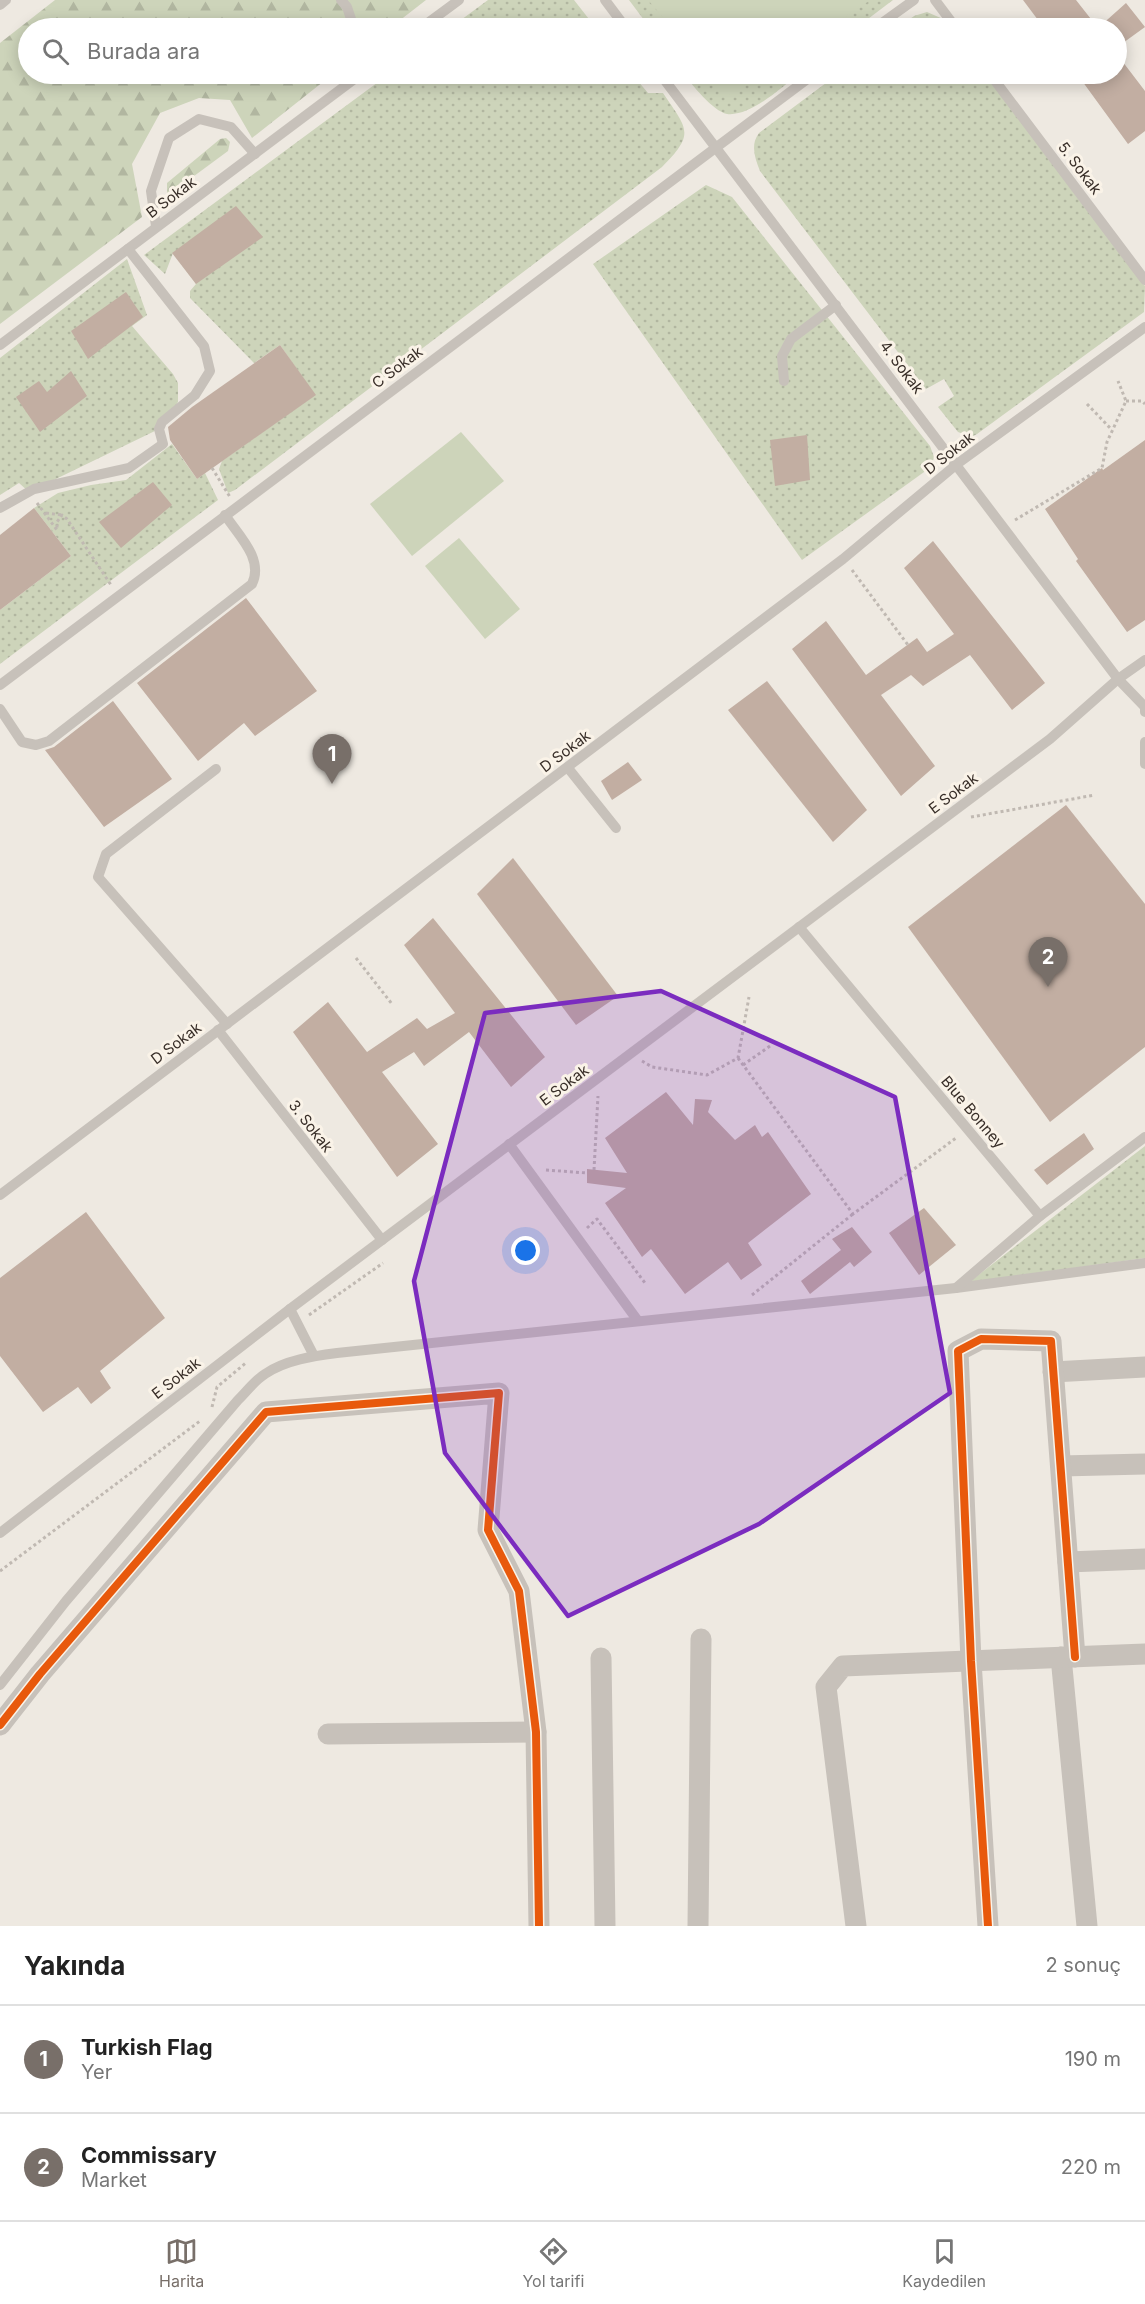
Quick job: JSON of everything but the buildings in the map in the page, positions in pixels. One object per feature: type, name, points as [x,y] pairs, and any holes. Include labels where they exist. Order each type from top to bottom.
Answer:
[{"type":"street","points":[[988,1926],[972,1661],[958,1351],[981,1339],[1051,1341],[1068,1562],[1068,1657],[1087,1926]]},
{"type":"street","points":[[1053,1372],[1145,1367]]},
{"type":"street","points":[[0,1725],[40,1674],[266,1412],[499,1393],[488,1530],[519,1591],[536,1732],[539,1926]]},
{"type":"street","points":[[1060,1467],[1145,1464]]},
{"type":"street","points":[[1068,1562],[1145,1559]]},
{"type":"street","points":[[698,1926],[702,1639]]},
{"type":"street","points":[[856,1926],[826,1687],[843,1666],[1145,1654]]},
{"type":"street","points":[[601,1658],[605,1926]]},
{"type":"street","points":[[328,1734],[536,1732]]},
{"type":"lane","points":[[0,5],[6,0]]},
{"type":"lane","points":[[341,0],[347,7],[351,18]]},
{"type":"lane","points":[[435,18],[459,0]]},
{"type":"lane","points":[[605,0],[618,18]]},
{"type":"lane","points":[[889,18],[914,0]]},
{"type":"lane","points":[[935,0],[948,18]]},
{"type":"lane","name":"B Sokak","points":[[0,345],[349,84]]},
{"type":"lane","name":"4. Sokak","points":[[668,84],[1118,679],[1145,707]]},
{"type":"lane","name":"C Sokak","points":[[0,685],[800,84]]},
{"type":"lane","name":"5. Sokak","points":[[998,84],[1145,280]]},
{"type":"lane","points":[[156,226],[151,191],[169,138],[199,120],[231,128],[255,154]]},
{"type":"lane","points":[[0,508],[29,492],[129,468],[163,444],[159,429],[162,422],[195,395],[210,370],[204,346],[128,249]]},
{"type":"lane","points":[[784,381],[782,356],[791,339],[836,305]]},
{"type":"lane","name":"D Sokak","points":[[0,1195],[843,559],[957,464],[1145,327]]},
{"type":"lane","points":[[0,709],[22,742],[36,745],[49,741],[252,584],[256,575],[255,559],[225,515]]},
{"type":"lane","name":"E Sokak","points":[[0,1533],[290,1309],[1050,739],[1118,679],[1145,660]]},
{"type":"lane","points":[[1145,707],[1145,712]]},
{"type":"lane","points":[[1145,742],[1145,764]]},
{"type":"lane","points":[[568,768],[616,828]]},
{"type":"lane","name":"3. Sokak","points":[[216,769],[106,854],[98,877],[222,1027],[382,1240]]},
{"type":"lane","name":"Blue Bonney","points":[[799,927],[1040,1216]]},
{"type":"lane","points":[[956,1288],[1040,1216],[1145,1137]]},
{"type":"lane","points":[[509,1144],[638,1321]]},
{"type":"lane","points":[[0,1685],[66,1601],[238,1400],[265,1374],[285,1364],[314,1356],[956,1288],[1145,1263]]},
{"type":"lane","points":[[290,1309],[314,1356]]},
{"type":"path","points":[[1003,527],[1102,468],[1107,442],[1126,401],[1118,381]]},
{"type":"path","points":[[1126,401],[1142,401],[1145,404]]},
{"type":"path","points":[[1087,404],[1112,430]]},
{"type":"path","points":[[212,468],[237,507]]},
{"type":"path","points":[[29,492],[57,530],[57,522],[62,515]]},
{"type":"path","points":[[44,513],[62,515],[68,519],[118,596]]},
{"type":"path","points":[[843,559],[908,645]]},
{"type":"path","points":[[948,815],[971,817],[1095,795]]},
{"type":"path","points":[[356,958],[392,1004]]},
{"type":"path","points":[[749,997],[738,1058],[854,1214]]},
{"type":"path","points":[[743,1065],[770,1046]]},
{"type":"path","points":[[631,1053],[652,1067],[707,1075],[738,1058]]},
{"type":"path","points":[[594,1170],[599,1077]]},
{"type":"path","points":[[732,1312],[854,1214],[968,1129]]},
{"type":"path","points":[[526,1168],[586,1173]]},
{"type":"path","points":[[577,1237],[597,1219],[645,1283]]},
{"type":"path","points":[[298,1323],[383,1263]]},
{"type":"path","points":[[210,1410],[214,1404],[217,1388],[253,1358]]},
{"type":"path","points":[[0,1571],[206,1416]]},
{"type":"highlighted area","points":[[661,991],[895,1097],[950,1393],[759,1524],[568,1616],[445,1453],[414,1281],[485,1013]]},
{"type":"green space","points":[[55,0],[426,0],[403,18],[32,18]]},
{"type":"green space","points":[[488,0],[574,0],[588,18],[464,18]]},
{"type":"green space","points":[[629,0],[893,0],[869,18],[642,18]]},
{"type":"green space","points":[[648,0],[869,0],[843,18],[663,18]]},
{"type":"green space","points":[[927,12],[941,18],[911,18]]},
{"type":"green space","points":[[18,29],[18,84],[320,84],[252,138],[230,100],[199,98],[160,113],[132,164],[142,217],[0,324],[0,43]]},
{"type":"green space","points":[[375,84],[640,84],[648,93],[663,93],[678,115],[684,131],[684,138],[680,146],[662,167],[235,490],[228,493],[219,469],[222,461],[315,395],[280,345],[254,363],[190,298],[190,291],[196,284],[173,253],[165,274],[144,255]]},
{"type":"green space","points":[[692,84],[786,84],[755,106],[736,114],[721,112]]},
{"type":"green space","points":[[718,84],[746,84],[728,96]]},
{"type":"green space","points":[[825,84],[993,84],[1145,286],[1144,312],[977,434],[971,437],[958,432],[938,407],[954,396],[944,379],[926,389],[760,171],[754,152],[759,133]]},
{"type":"green space","points":[[226,138],[230,142],[228,151],[167,196],[167,183],[220,139]]},
{"type":"green space","points":[[706,185],[732,197],[930,446],[934,457],[931,467],[802,560],[593,264]]},
{"type":"green space","points":[[127,259],[147,315],[132,326],[173,374],[178,383],[178,402],[159,429],[29,492],[19,483],[0,495],[0,358]]},
{"type":"green space","points":[[461,432],[504,481],[412,556],[370,504]]},
{"type":"green space","points":[[172,444],[197,479],[205,473],[218,500],[0,664],[0,610],[71,556],[34,508],[58,493],[126,480]]},
{"type":"green space","points":[[459,538],[520,609],[485,639],[425,566]]},
{"type":"green space","points":[[1145,1146],[1145,1258],[968,1283]]},
{"type":"cycle path","points":[[988,1926],[971,1661],[958,1351],[981,1339],[1051,1341],[1075,1657]]},
{"type":"cycle path","points":[[0,1725],[40,1674],[266,1412],[499,1393],[488,1530],[519,1591],[536,1732],[539,1926]]},
{"type":"place","name":"Turkish Flag","points":[[332,784]]},
{"type":"place","name":"Commissary","points":[[1048,987]]}]
